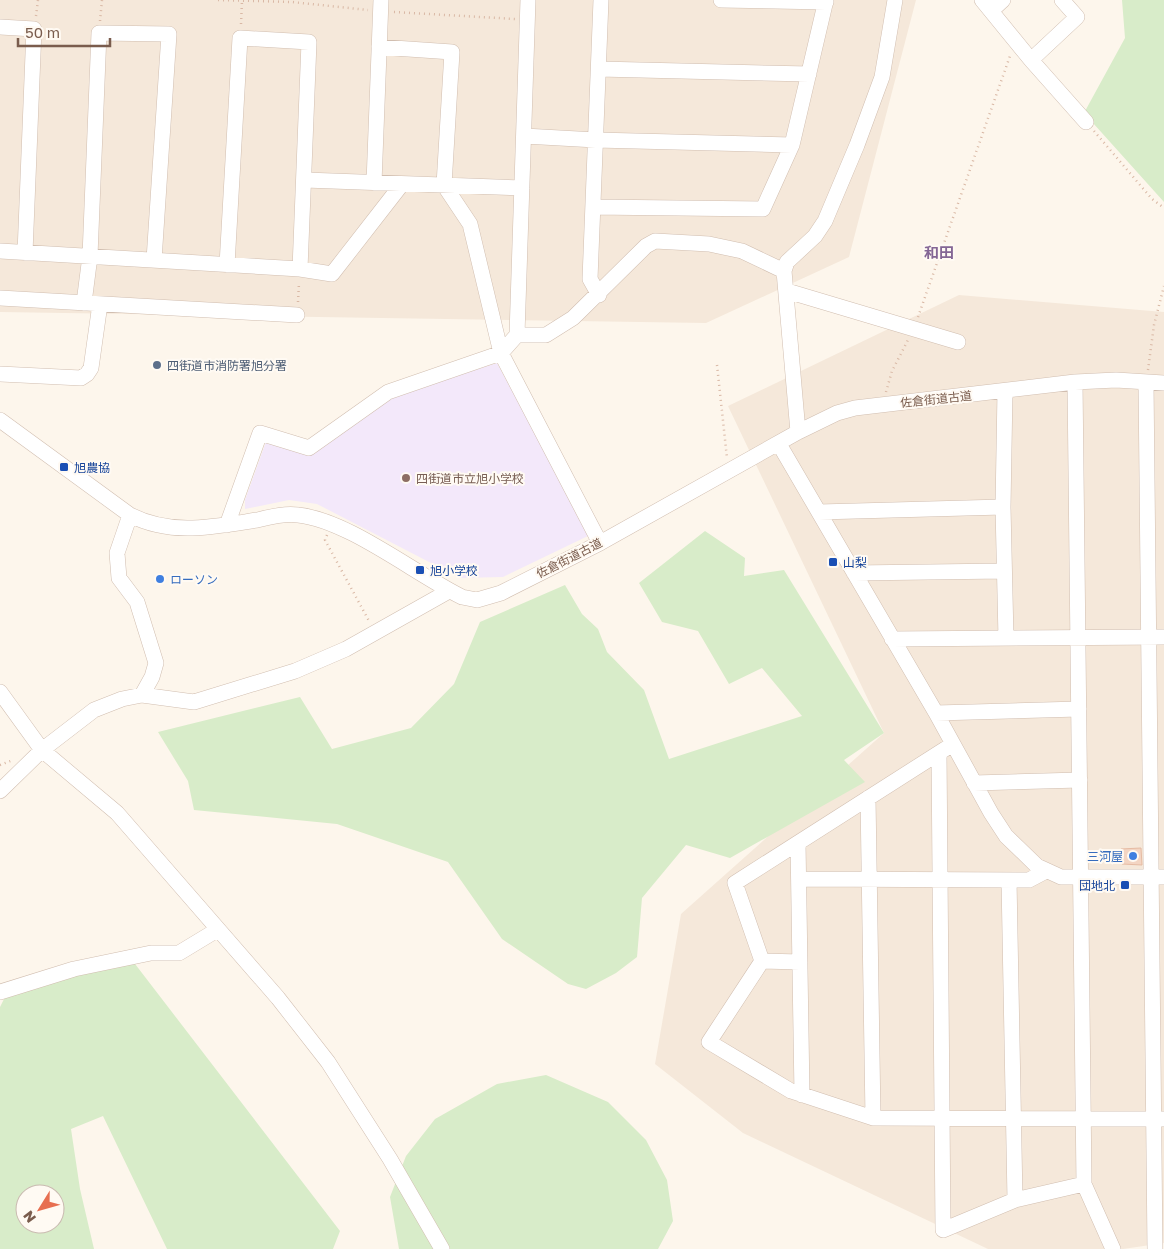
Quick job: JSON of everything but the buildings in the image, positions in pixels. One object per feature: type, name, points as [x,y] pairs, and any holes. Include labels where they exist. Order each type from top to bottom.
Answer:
[{"type":"street","points":[[226,525],[260,433],[309,448],[388,392],[501,353],[518,335],[528,0]]},
{"type":"street","points":[[598,295],[590,279],[601,0]]},
{"type":"street","points":[[593,207],[763,209],[792,145],[826,1],[721,0]]},
{"type":"street","points":[[798,432],[784,270],[788,262],[815,236],[825,222],[857,145],[882,77],[896,0]]},
{"type":"street","points":[[1004,0],[987,5],[1031,60],[1086,122]]},
{"type":"street","points":[[1031,60],[1077,17],[1062,0]]},
{"type":"street","points":[[374,183],[381,6]]},
{"type":"street","points":[[0,26],[34,28],[25,253]]},
{"type":"street","points":[[84,304],[90,256],[99,33],[169,34],[154,260]]},
{"type":"street","points":[[227,264],[240,38],[309,42],[300,269]]},
{"type":"street","points":[[379,47],[452,52],[444,185],[470,224],[501,353],[600,543]]},
{"type":"street","points":[[599,68],[809,74]]},
{"type":"street","points":[[524,136],[596,140],[792,145]]},
{"type":"street","points":[[305,180],[522,188]]},
{"type":"street","points":[[0,251],[300,269],[332,274],[402,184]]},
{"type":"street","points":[[518,335],[546,335],[573,318],[646,246],[655,241],[709,244],[742,251],[784,270]]},
{"type":"street","points":[[787,291],[958,342]]},
{"type":"street","points":[[0,298],[297,315]]},
{"type":"street","points":[[0,374],[81,378],[88,374],[91,368],[100,304]]},
{"type":"street","name":"佐倉街道古道","points":[[0,420],[130,515],[145,523],[193,530],[297,515],[312,517],[349,532],[449,591],[462,597],[477,600],[489,598],[600,543],[780,444],[798,432],[855,408],[1076,382],[1116,380],[1164,383]]},
{"type":"street","points":[[1076,382],[1084,1184],[1113,1249]]},
{"type":"street","points":[[1146,382],[1157,637],[1159,1119],[1155,1249]]},
{"type":"street","points":[[1005,391],[1003,507],[1006,638]]},
{"type":"street","points":[[780,444],[1006,836],[1037,866],[1061,877],[1158,877]]},
{"type":"street","points":[[819,512],[1003,507]]},
{"type":"street","points":[[130,515],[117,553],[119,578],[137,602],[156,663],[152,677],[142,695]]},
{"type":"street","points":[[854,573],[1004,571]]},
{"type":"street","points":[[0,791],[42,750],[94,710],[122,699],[142,695],[194,702],[295,671],[346,649],[449,591]]},
{"type":"street","points":[[892,639],[1157,637]]},
{"type":"street","points":[[0,692],[42,750],[117,813],[278,998],[328,1062],[390,1159],[442,1249]]},
{"type":"street","points":[[936,713],[1079,710]]},
{"type":"street","points":[[762,961],[735,883],[953,744]]},
{"type":"street","points":[[939,753],[943,1230],[1015,1200],[1084,1184]]},
{"type":"street","points":[[974,783],[1080,780]]},
{"type":"street","points":[[868,798],[873,1118]]},
{"type":"street","points":[[798,843],[802,1095]]},
{"type":"street","points":[[799,879],[1029,880],[1046,871]]},
{"type":"street","points":[[1009,880],[1015,1200]]},
{"type":"street","points":[[0,992],[74,969],[151,953],[179,953],[217,930]]},
{"type":"street","points":[[762,961],[709,1042],[791,1091],[873,1118],[1159,1119]]},
{"type":"street","points":[[762,961],[800,962]]},
{"type":"path","points":[[34,28],[38,0]]},
{"type":"path","points":[[99,33],[102,0]]},
{"type":"path","points":[[218,0],[381,6],[528,19]]},
{"type":"path","points":[[240,38],[242,1]]},
{"type":"path","points":[[886,404],[886,388],[892,371],[914,329],[928,284],[1015,40]]},
{"type":"path","points":[[1086,122],[1152,200],[1164,208]]},
{"type":"path","points":[[297,315],[300,269]]},
{"type":"path","points":[[1146,382],[1154,325],[1164,286]]},
{"type":"path","points":[[717,365],[728,472]]},
{"type":"path","points":[[333,525],[325,540],[375,632]]},
{"type":"shaded area","points":[[0,0],[916,0],[849,257],[706,323],[0,312]]},
{"type":"shaded area","points":[[959,295],[1164,312],[1164,1243],[1123,1249],[988,1249],[743,1133],[655,1064],[681,914],[884,733],[728,406]]},
{"type":"shaded area","name":"四街道市立旭小学校","points":[[497,363],[590,535],[503,577],[460,578],[317,504],[289,500],[245,509],[245,500],[267,439],[312,455],[387,398]]},
{"type":"green space","points":[[1122,0],[1164,0],[1164,202],[1084,113],[1125,38]]},
{"type":"green space","points":[[705,531],[745,558],[744,576],[784,570],[884,733],[844,760],[865,782],[730,858],[686,845],[642,898],[637,957],[616,973],[586,989],[568,984],[502,939],[448,862],[337,824],[194,810],[188,781],[158,732],[300,697],[332,749],[411,728],[454,684],[480,622],[565,585],[582,614],[598,629],[607,652],[644,690],[669,759],[802,716],[762,668],[729,684],[698,631],[662,622],[639,583]]},
{"type":"green space","points":[[132,960],[340,1231],[333,1249],[167,1249],[103,1116],[71,1129],[80,1189],[94,1249],[0,1249],[0,1007],[6,995]]},
{"type":"green space","points":[[546,1075],[608,1102],[646,1140],[667,1180],[673,1221],[658,1249],[399,1249],[390,1197],[406,1156],[435,1119],[497,1084]]},
{"type":"place","name":"四街道市消防署旭分署","points":[[157,365]]},
{"type":"place","name":"旭農協","points":[[64,467]]},
{"type":"place","name":"四街道市立旭小学校","points":[[406,478]]},
{"type":"place","name":"山梨","points":[[833,562]]},
{"type":"place","name":"旭小学校","points":[[420,570]]},
{"type":"place","name":"ローソン","points":[[160,579]]},
{"type":"place","name":"三河屋","points":[[1133,856]]},
{"type":"place","name":"団地北","points":[[1125,885]]},
{"type":"district","name":"和田","points":[[939,252]]}]
